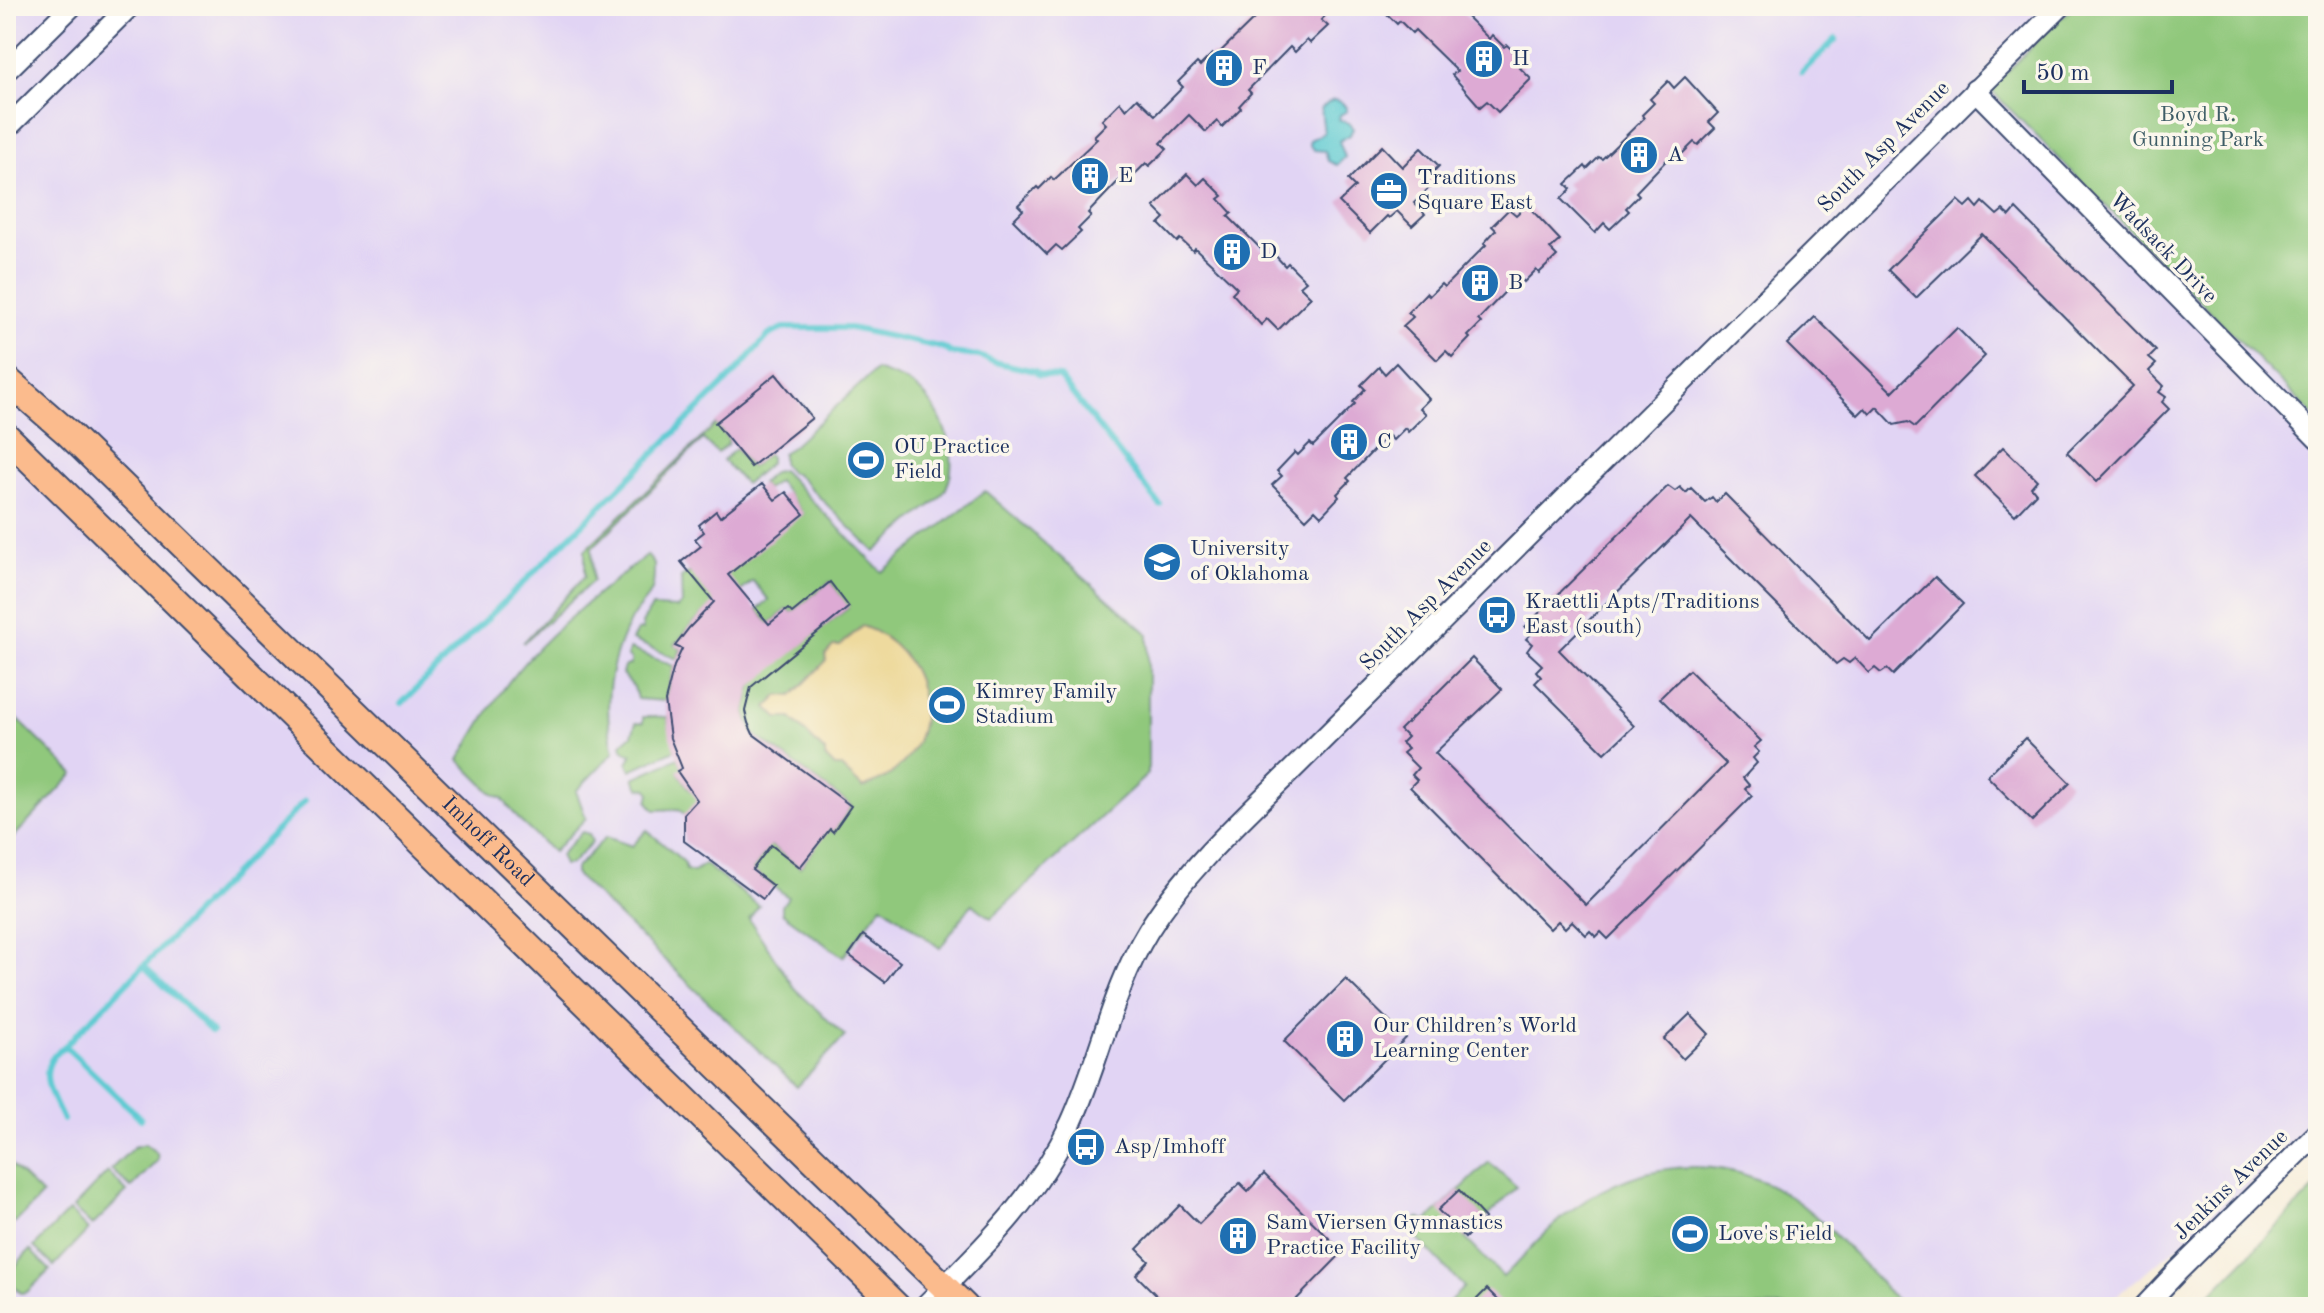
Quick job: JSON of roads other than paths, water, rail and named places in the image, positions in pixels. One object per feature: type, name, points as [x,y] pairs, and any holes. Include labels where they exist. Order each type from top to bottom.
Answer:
[{"type":"main road","name":"Imhoff Road","points":[[6,379],[91,455],[965,1307]]},
{"type":"main road","points":[[6,436],[897,1307]]},
{"type":"street","points":[[6,71],[72,6]]},
{"type":"street","points":[[6,129],[130,6]]},
{"type":"street","name":"South Asp Avenue","points":[[924,1307],[1004,1226],[1042,1179],[1081,1100],[1116,996],[1133,957],[1150,928],[1187,879],[1225,837],[2061,6]]},
{"type":"street","name":"Wadsack Drive","points":[[1975,90],[2318,439]]},
{"type":"street","name":"Jenkins Avenue","points":[[2144,1307],[2318,1133]]},
{"type":"street","name":"Jenkins Avenue","points":[[2129,1307],[2178,1271]]},
{"type":"water","points":[[1333,100],[1342,103],[1347,111],[1340,115],[1339,120],[1353,128],[1350,135],[1339,141],[1345,157],[1337,165],[1328,161],[1325,151],[1314,150],[1309,145],[1310,140],[1324,133],[1321,108]]},
{"type":"waterway","points":[[1863,11],[1868,6]]},
{"type":"waterway","points":[[1802,72],[1836,39]]},
{"type":"waterway","points":[[402,703],[737,371],[769,335],[784,328],[850,328],[944,348],[951,353],[979,356],[1035,371],[1039,375],[1059,377],[1160,505]]},
{"type":"waterway","points":[[63,1120],[48,1080],[47,1071],[55,1054],[305,801]]},
{"type":"waterway","points":[[144,966],[212,1032]]},
{"type":"waterway","points":[[65,1046],[141,1119]]},
{"type":"place","name":"H","points":[[1484,59]]},
{"type":"place","name":"F","points":[[1224,68]]},
{"type":"place","name":"A","points":[[1639,155]]},
{"type":"place","name":"E","points":[[1090,176]]},
{"type":"place","name":"Traditions Square East","points":[[1389,191]]},
{"type":"place","name":"D","points":[[1232,252]]},
{"type":"place","name":"B","points":[[1480,283]]},
{"type":"place","name":"C","points":[[1349,442]]},
{"type":"place","name":"OU Practice Field","points":[[866,460]]},
{"type":"place","name":"University of Oklahoma","points":[[1162,562]]},
{"type":"place","name":"Kraettli Apts/Traditions East (south)","points":[[1497,615]]},
{"type":"place","name":"Kimrey Family Stadium","points":[[947,705]]},
{"type":"place","name":"Our Children’s World Learning Center","points":[[1345,1039]]},
{"type":"place","name":"Asp/Imhoff","points":[[1086,1147]]},
{"type":"place","name":"Love's Field","points":[[1690,1234]]},
{"type":"place","name":"Sam Viersen Gymnastics Practice Facility","points":[[1238,1236]]},
{"type":"park label","name":"Boyd R. Gunning Park","points":[[2198,128]]}]
